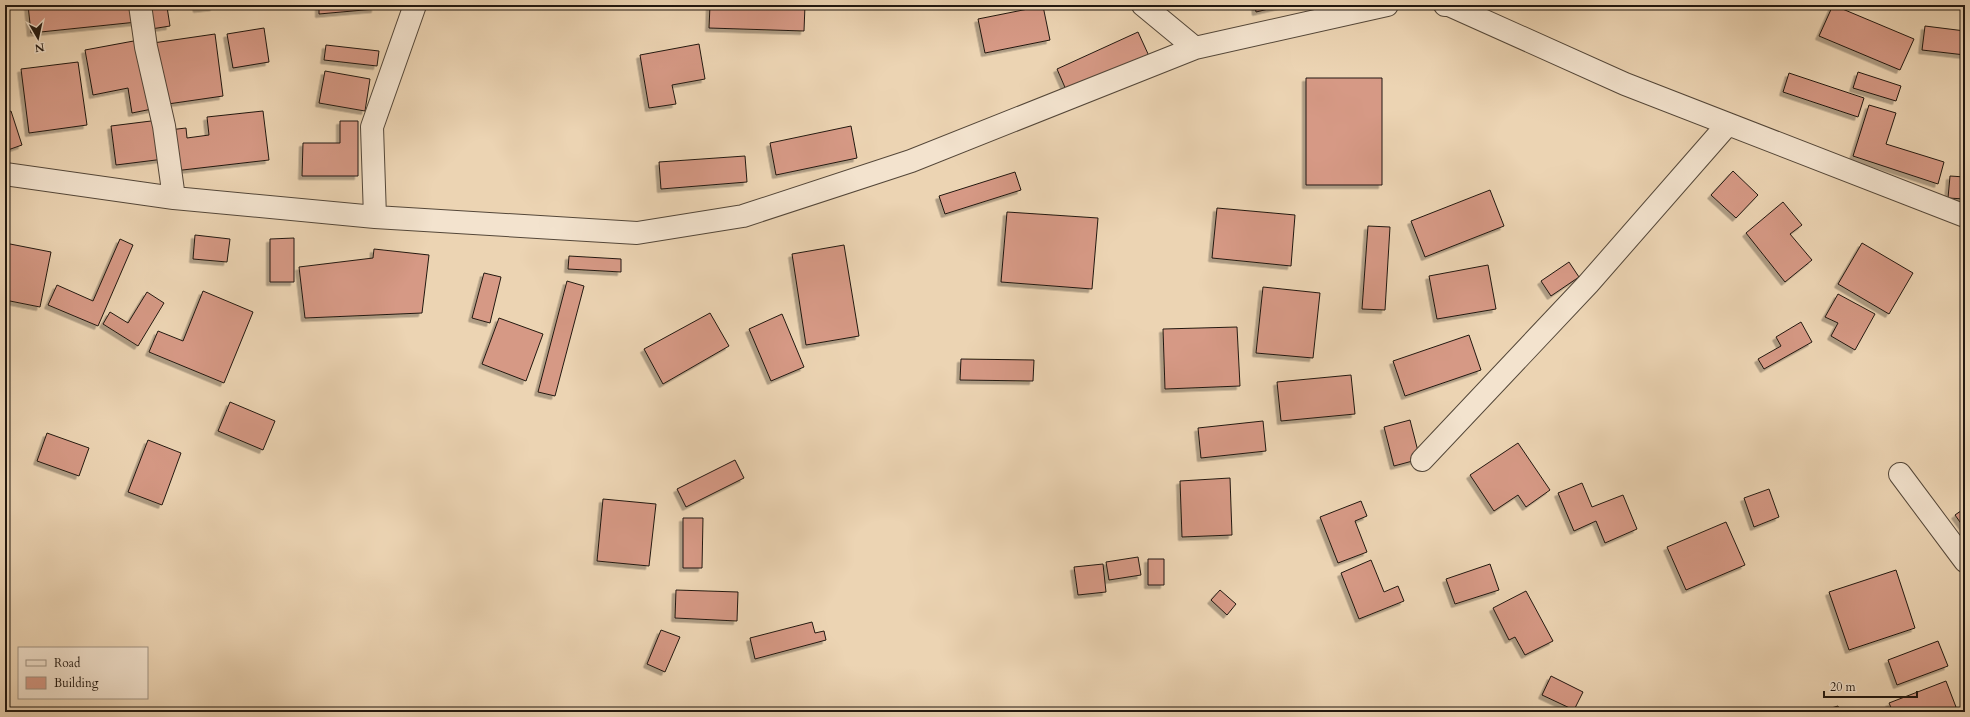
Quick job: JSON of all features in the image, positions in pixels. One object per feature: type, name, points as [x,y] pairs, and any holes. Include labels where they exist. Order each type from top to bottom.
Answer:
[{"type":"street","points":[[140,5],[146,47],[164,126],[174,198]]},
{"type":"street","points":[[375,217],[372,127],[415,5]]},
{"type":"street","points":[[1143,5],[1195,48]]},
{"type":"street","points":[[5,174],[174,198],[375,217],[637,233],[743,216],[911,161],[1195,48],[1387,5]]},
{"type":"street","points":[[1445,5],[1457,8],[1625,84],[1965,216]]},
{"type":"street","points":[[1422,460],[1588,284],[1728,124]]},
{"type":"street","points":[[1900,474],[1965,561]]},
{"type":"building","points":[[28,5],[135,5],[137,22],[31,33]]},
{"type":"building","points":[[142,5],[182,5],[167,7],[170,26],[145,30]]},
{"type":"building","points":[[196,5],[214,5],[214,7],[197,9]]},
{"type":"building","points":[[319,5],[375,5],[375,9],[319,14]]},
{"type":"building","points":[[710,5],[805,5],[804,31],[709,28]]},
{"type":"building","points":[[1255,5],[1285,5],[1256,12]]},
{"type":"building","points":[[1833,5],[1914,39],[1900,70],[1819,36]]},
{"type":"building","points":[[1043,6],[1050,40],[985,53],[978,19]]},
{"type":"building","points":[[1925,26],[1965,31],[1965,55],[1922,50]]},
{"type":"building","points":[[264,28],[269,62],[233,68],[227,34]]},
{"type":"building","points":[[1138,32],[1149,56],[1067,92],[1057,69]]},
{"type":"building","points":[[215,34],[223,96],[161,105],[153,43]]},
{"type":"building","points":[[139,40],[152,109],[132,113],[128,88],[93,95],[85,50]]},
{"type":"building","points":[[699,44],[705,79],[672,85],[676,104],[649,108],[640,55]]},
{"type":"building","points":[[326,45],[379,51],[377,66],[324,60]]},
{"type":"building","points":[[78,62],[87,125],[29,133],[21,69]]},
{"type":"building","points":[[325,71],[370,79],[365,111],[319,103]]},
{"type":"building","points":[[1858,72],[1901,86],[1896,101],[1853,88]]},
{"type":"building","points":[[1789,73],[1864,98],[1858,117],[1783,92]]},
{"type":"building","points":[[1306,78],[1382,78],[1382,185],[1306,185]]},
{"type":"building","points":[[1869,105],[1896,113],[1886,144],[1944,162],[1938,184],[1853,156]]},
{"type":"building","points":[[11,111],[22,145],[5,151],[5,113]]},
{"type":"building","points":[[263,111],[269,160],[174,171],[169,130],[186,128],[187,138],[209,135],[207,117]]},
{"type":"building","points":[[159,120],[164,159],[116,165],[111,126]]},
{"type":"building","points":[[340,121],[358,121],[358,176],[302,176],[303,143],[340,143]]},
{"type":"building","points":[[851,126],[857,158],[776,175],[770,143]]},
{"type":"building","points":[[745,156],[747,182],[661,189],[659,162]]},
{"type":"building","points":[[1733,171],[1758,195],[1736,218],[1711,195]]},
{"type":"building","points":[[1015,172],[1021,190],[945,214],[939,196]]},
{"type":"building","points":[[1950,176],[1965,177],[1965,199],[1948,198]]},
{"type":"building","points":[[1490,190],[1504,226],[1425,257],[1411,221]]},
{"type":"building","points":[[1783,202],[1802,225],[1790,234],[1812,260],[1785,282],[1746,233]]},
{"type":"building","points":[[1217,208],[1295,215],[1291,266],[1212,258]]},
{"type":"building","points":[[1007,212],[1098,218],[1092,289],[1001,282]]},
{"type":"building","points":[[1368,226],[1390,227],[1385,310],[1362,309]]},
{"type":"building","points":[[195,235],[230,239],[227,262],[193,259]]},
{"type":"building","points":[[294,238],[294,282],[270,282],[270,239]]},
{"type":"building","points":[[120,239],[133,245],[98,326],[48,305],[57,285],[93,301]]},
{"type":"building","points":[[5,243],[51,252],[40,307],[5,300]]},
{"type":"building","points":[[1862,243],[1913,273],[1889,314],[1838,284]]},
{"type":"building","points":[[844,245],[859,336],[806,345],[792,254]]},
{"type":"building","points":[[374,249],[429,255],[422,313],[305,318],[299,267],[373,258]]},
{"type":"building","points":[[569,256],[621,259],[621,272],[568,269]]},
{"type":"building","points":[[1569,262],[1579,277],[1551,296],[1541,281]]},
{"type":"building","points":[[1488,265],[1496,309],[1437,319],[1429,276]]},
{"type":"building","points":[[484,273],[501,277],[490,323],[472,318]]},
{"type":"building","points":[[567,281],[584,286],[555,396],[538,392]]},
{"type":"building","points":[[1263,287],[1320,293],[1313,358],[1256,353]]},
{"type":"building","points":[[203,291],[253,312],[224,383],[149,352],[158,331],[183,341]]},
{"type":"building","points":[[147,292],[164,303],[138,346],[103,324],[110,312],[128,323]]},
{"type":"building","points":[[1838,294],[1875,314],[1855,350],[1831,336],[1838,323],[1825,317]]},
{"type":"building","points":[[710,313],[729,346],[663,384],[644,349]]},
{"type":"building","points":[[782,314],[804,367],[771,381],[749,329]]},
{"type":"building","points":[[499,318],[543,334],[526,381],[482,364]]},
{"type":"building","points":[[1801,322],[1812,342],[1764,369],[1758,359],[1781,346],[1776,337]]},
{"type":"building","points":[[1237,327],[1240,386],[1165,389],[1163,329]]},
{"type":"building","points":[[1469,335],[1481,370],[1405,396],[1393,361]]},
{"type":"building","points":[[961,359],[1034,360],[1033,381],[960,380]]},
{"type":"building","points":[[1351,375],[1355,414],[1281,421],[1277,382]]},
{"type":"building","points":[[230,402],[275,421],[263,450],[218,431]]},
{"type":"building","points":[[1410,420],[1420,459],[1394,466],[1384,427]]},
{"type":"building","points":[[1263,421],[1266,451],[1201,458],[1198,428]]},
{"type":"building","points":[[47,433],[89,448],[79,476],[37,461]]},
{"type":"building","points":[[148,440],[181,453],[162,505],[128,492]]},
{"type":"building","points":[[1518,443],[1550,490],[1526,507],[1518,495],[1494,511],[1470,475]]},
{"type":"building","points":[[735,460],[744,478],[686,507],[677,489]]},
{"type":"building","points":[[1230,478],[1232,535],[1182,537],[1180,481]]},
{"type":"building","points":[[1582,483],[1592,507],[1623,495],[1637,529],[1605,543],[1596,521],[1574,531],[1558,493]]},
{"type":"building","points":[[1769,489],[1779,517],[1754,527],[1744,498]]},
{"type":"building","points":[[603,499],[656,504],[649,566],[597,561]]},
{"type":"building","points":[[1361,501],[1367,516],[1355,521],[1367,552],[1338,563],[1320,517]]},
{"type":"building","points":[[1965,508],[1965,529],[1955,515]]},
{"type":"building","points":[[683,518],[703,518],[702,568],[683,568]]},
{"type":"building","points":[[1726,522],[1745,565],[1686,590],[1667,547]]},
{"type":"building","points":[[1138,557],[1141,575],[1109,580],[1106,562]]},
{"type":"building","points":[[1148,559],[1164,559],[1164,585],[1148,585]]},
{"type":"building","points":[[1371,560],[1384,592],[1398,586],[1404,601],[1359,619],[1341,573]]},
{"type":"building","points":[[1103,564],[1106,592],[1078,595],[1074,567]]},
{"type":"building","points":[[1490,564],[1499,590],[1455,604],[1446,579]]},
{"type":"building","points":[[1896,570],[1915,628],[1849,650],[1829,592]]},
{"type":"building","points":[[676,590],[738,592],[737,621],[675,618]]},
{"type":"building","points":[[1220,590],[1236,604],[1227,615],[1211,600]]},
{"type":"building","points":[[1526,591],[1553,641],[1525,655],[1515,637],[1509,640],[1493,608]]},
{"type":"building","points":[[812,622],[815,633],[824,631],[826,640],[755,659],[750,638]]},
{"type":"building","points":[[661,630],[680,637],[665,672],[647,664]]},
{"type":"building","points":[[1938,641],[1948,666],[1897,685],[1888,660]]},
{"type":"building","points":[[1551,676],[1583,692],[1574,710],[1542,695]]},
{"type":"building","points":[[1946,681],[1956,707],[1942,712],[1893,712],[1889,703]]},
{"type":"building","points":[[1838,706],[1840,712],[1821,712],[1821,711]]}]
